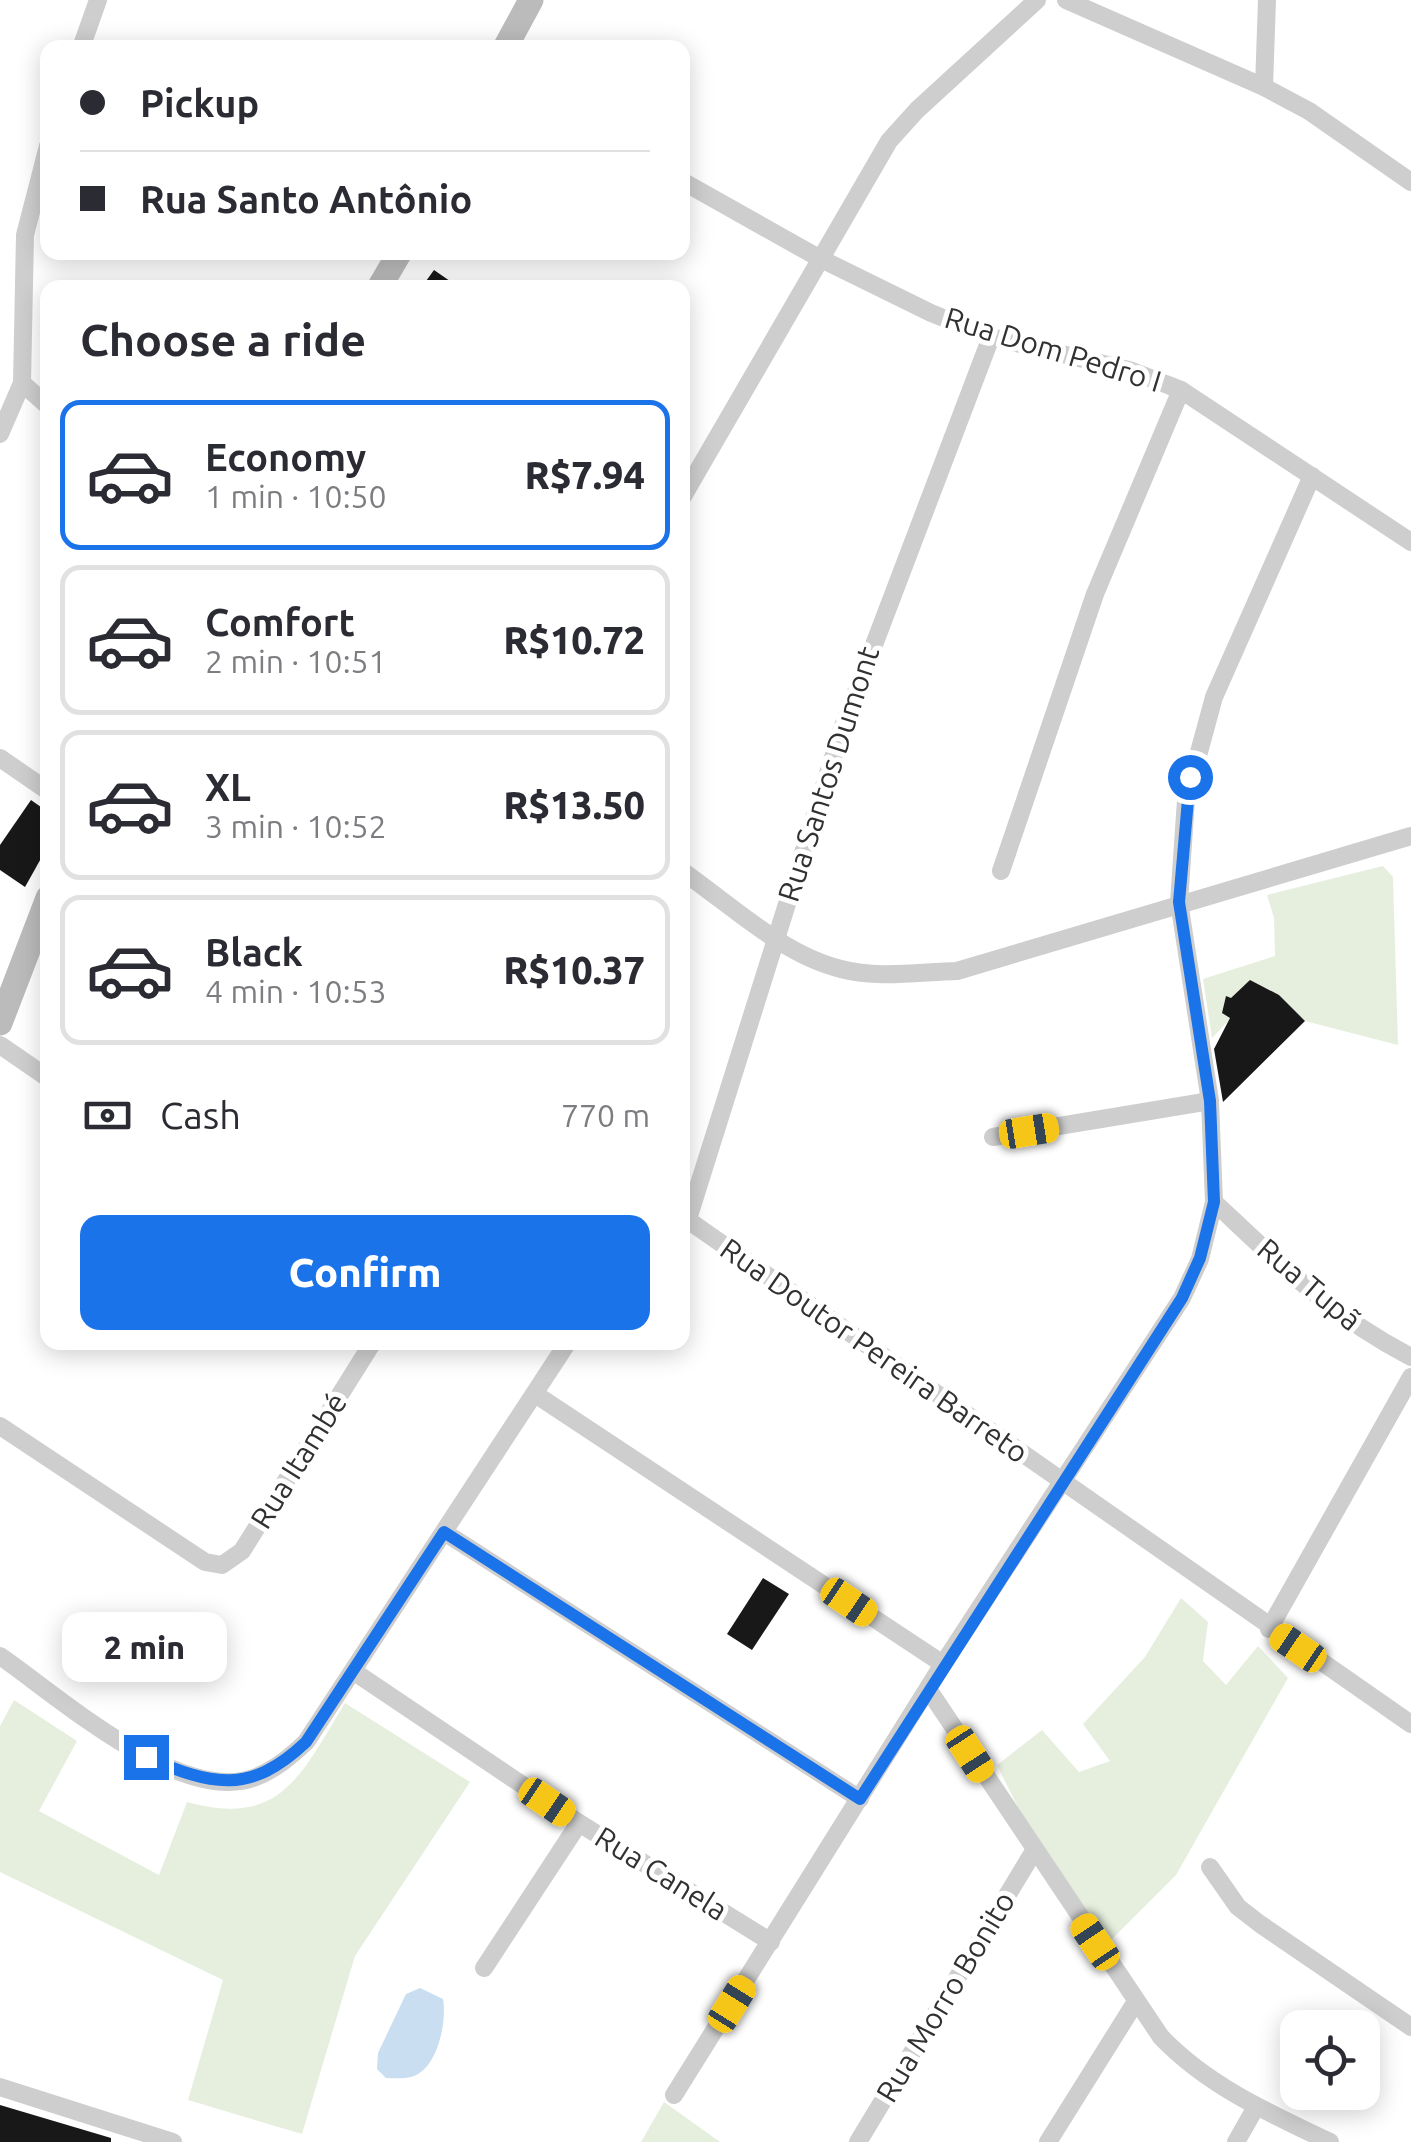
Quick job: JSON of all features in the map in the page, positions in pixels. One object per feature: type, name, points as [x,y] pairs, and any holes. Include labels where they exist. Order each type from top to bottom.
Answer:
[{"type":"main road","points":[[510,40],[531,0]]},
{"type":"main road","points":[[0,1023],[40,919]]},
{"type":"street","points":[[84,40],[98,0]]},
{"type":"street","points":[[690,484],[889,141],[916,110],[1037,0]]},
{"type":"street","points":[[1066,0],[1264,87],[1324,121],[1411,182]]},
{"type":"street","points":[[1264,87],[1267,0]]},
{"type":"street","points":[[0,434],[22,383],[25,235],[40,177]]},
{"type":"street","name":"Rua Dom Pedro I","points":[[690,185],[819,258],[916,306],[992,337],[1129,370],[1182,390],[1411,542]]},
{"type":"street","name":"Rua Santos Dumont","points":[[690,1203],[878,626],[992,337]]},
{"type":"street","points":[[22,383],[40,399]]},
{"type":"street","points":[[1001,871],[1095,594],[1182,390]]},
{"type":"street","points":[[674,2096],[943,1664],[1063,1486],[1182,1298],[1200,1258],[1214,1202],[1210,1101],[1179,902],[1186,800],[1195,754],[1214,697],[1312,476]]},
{"type":"street","points":[[0,758],[40,786]]},
{"type":"street","points":[[690,877],[803,955],[842,970],[890,974],[957,972],[1179,902],[1411,836]]},
{"type":"street","points":[[0,1045],[40,1072]]},
{"type":"street","points":[[993,1137],[1210,1101]]},
{"type":"street","name":"Rua Tupã","points":[[1214,1202],[1314,1298],[1345,1321],[1411,1356]]},
{"type":"street","name":"Rua Doutor Pereira Barreto","points":[[690,1222],[1063,1486],[1411,1724]]},
{"type":"street","name":"Rua Itambé","points":[[0,1426],[214,1566],[242,1552],[368,1350]]},
{"type":"street","points":[[0,1656],[146,1757],[186,1774],[224,1782],[253,1779],[284,1762],[306,1742],[563,1350]]},
{"type":"street","points":[[1269,1629],[1411,1377]]},
{"type":"street","points":[[535,1394],[943,1664]]},
{"type":"street","points":[[444,1532],[860,1799]]},
{"type":"street","name":"Rua Canela","points":[[352,1671],[579,1824],[771,1942]]},
{"type":"street","points":[[928,1689],[1135,2003],[1182,2058],[1256,2107],[1330,2142]]},
{"type":"street","points":[[484,1968],[579,1824]]},
{"type":"street","name":"Rua Morro Bonito","points":[[858,2142],[1034,1852]]},
{"type":"street","points":[[1210,1867],[1222,1887],[1249,1916],[1411,2027]]},
{"type":"street","points":[[1048,2142],[1135,2003]]},
{"type":"street","points":[[0,2087],[173,2142]]},
{"type":"street","points":[[1236,2142],[1256,2107]]},
{"type":"green space","points":[[1383,866],[1393,877],[1398,1045],[1305,1021],[1279,995],[1250,981],[1235,999],[1226,997],[1222,1013],[1231,1018],[1212,1038],[1203,979],[1275,956],[1274,918],[1267,895]]},
{"type":"green space","points":[[1181,1598],[1208,1622],[1203,1661],[1226,1685],[1258,1646],[1288,1678],[1176,1875],[1105,1946],[1041,1854],[997,1765],[1042,1730],[1079,1772],[1110,1761],[1083,1724],[1145,1657]]},
{"type":"green space","points":[[14,1700],[77,1741],[39,1811],[159,1875],[187,1802],[219,1808],[267,1801],[301,1772],[345,1703],[470,1782],[355,1956],[302,2134],[188,2100],[223,1980],[0,1872],[0,1726]]},
{"type":"green space","points":[[664,2102],[720,2142],[641,2142]]},
{"type":"water","points":[[420,1988],[443,1999],[439,2044],[420,2073],[408,2078],[386,2078],[377,2069],[378,2053],[406,1994]]},
{"type":"building","points":[[434,270],[448,280],[427,280]]},
{"type":"building","points":[[31,800],[40,806],[40,860],[25,887],[0,870],[0,845]]},
{"type":"building","points":[[1250,980],[1279,995],[1305,1021],[1223,1102],[1214,1049],[1230,1018],[1222,1013],[1226,996],[1231,998]]},
{"type":"building","points":[[763,1578],[789,1594],[752,1650],[727,1634]]},
{"type":"building","points":[[0,2105],[111,2138],[111,2142],[0,2142]]},
{"type":"route","points":[[146,1757],[186,1774],[224,1782],[253,1779],[284,1762],[306,1742],[444,1532],[860,1799],[943,1664],[1063,1486],[1182,1298],[1200,1258],[1214,1202],[1210,1101],[1179,902],[1190,777]]}]
